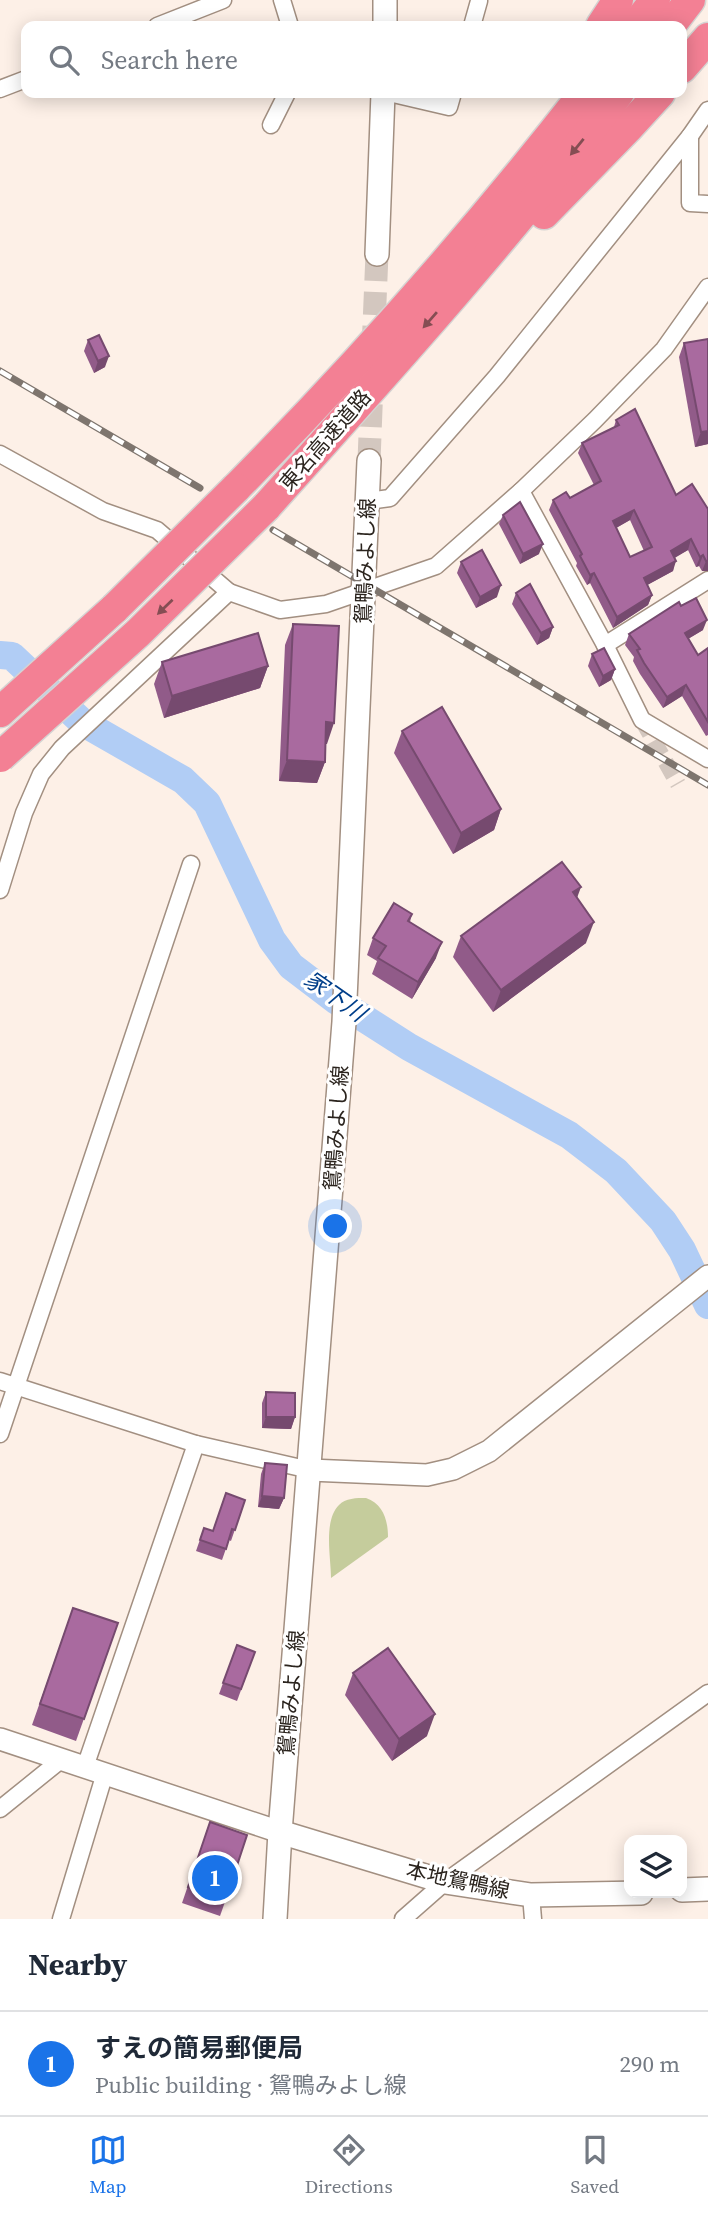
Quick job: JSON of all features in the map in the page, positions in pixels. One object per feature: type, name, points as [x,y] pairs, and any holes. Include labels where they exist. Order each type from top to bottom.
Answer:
[{"type":"highway","points":[[687,62],[708,38]]},
{"type":"highway","points":[[301,422],[330,371],[529,137],[555,98]]},
{"type":"highway","name":"東名高速道路","points":[[0,712],[114,608],[301,422],[453,255],[580,98]]},
{"type":"highway","name":"東名高速道路","points":[[0,757],[138,633],[266,507],[492,249],[615,98]]},
{"type":"highway","points":[[492,249],[530,228],[655,98]]},
{"type":"highway","points":[[0,696],[114,608]]},
{"type":"main road","points":[[385,21],[386,0]]},
{"type":"main road","points":[[377,254],[383,98]]},
{"type":"main road","name":"鴛鴨みよし線","points":[[275,1919],[344,1022],[369,461]]},
{"type":"main road","name":"本地鴛鴨線","points":[[280,1832],[445,1882],[531,1895],[624,1893]]},
{"type":"main road","points":[[687,1890],[708,1889]]},
{"type":"street","points":[[170,21],[223,0]]},
{"type":"street","points":[[282,0],[288,21]]},
{"type":"street","points":[[473,21],[479,1]]},
{"type":"street","points":[[0,89],[21,81]]},
{"type":"street","points":[[271,125],[284,98]]},
{"type":"street","points":[[410,98],[449,107],[452,98]]},
{"type":"street","points":[[368,500],[390,498],[497,376],[708,111]]},
{"type":"street","points":[[690,136],[690,203],[708,204]]},
{"type":"street","points":[[0,454],[103,511],[157,530],[229,592],[280,610],[326,604],[436,566],[521,491],[591,424],[664,349],[708,287]]},
{"type":"street","points":[[664,349],[686,345]]},
{"type":"street","points":[[521,491],[605,645],[642,720],[708,760]]},
{"type":"street","points":[[605,645],[708,580]]},
{"type":"street","points":[[0,890],[24,813],[41,774],[62,748],[229,592]]},
{"type":"street","points":[[0,1434],[191,864]]},
{"type":"street","points":[[0,1381],[196,1444],[310,1470],[427,1475],[453,1469],[489,1451],[708,1276]]},
{"type":"street","points":[[61,1919],[95,1770],[196,1444]]},
{"type":"street","points":[[403,1919],[445,1882],[708,1693]]},
{"type":"street","points":[[0,1740],[280,1832]]},
{"type":"street","points":[[0,1810],[62,1759]]},
{"type":"street","points":[[531,1895],[533,1919]]},
{"type":"green space","points":[[366,1498],[377,1504],[383,1513],[388,1537],[331,1578],[329,1530],[334,1512],[344,1501]]},
{"type":"building","points":[[99,335],[109,356],[98,361],[88,340]]},
{"type":"building","points":[[708,339],[708,431],[701,432],[684,343]]},
{"type":"building","points":[[635,409],[676,495],[692,484],[708,509],[708,561],[703,555],[700,557],[691,539],[671,551],[676,561],[644,578],[652,595],[617,617],[594,573],[590,575],[580,556],[582,554],[553,500],[566,492],[570,498],[601,481],[582,443],[619,425],[616,420]],"holes":[[[634,510],[652,547],[630,557],[613,521]]]},
{"type":"building","points":[[520,502],[543,544],[523,554],[503,515]]},
{"type":"building","points":[[482,550],[501,585],[480,597],[461,562]]},
{"type":"building","points":[[530,584],[553,627],[541,633],[516,593]]},
{"type":"building","points":[[696,598],[707,620],[685,633],[698,655],[708,648],[708,722],[686,685],[667,697],[644,663],[637,650],[640,649],[629,634],[679,602],[681,606]]},
{"type":"building","points":[[293,624],[339,626],[334,723],[326,722],[325,762],[287,760]]},
{"type":"building","points":[[258,633],[268,666],[172,696],[162,662]]},
{"type":"building","points":[[604,648],[615,669],[603,676],[592,654]]},
{"type":"building","points":[[442,707],[501,809],[461,833],[402,731]]},
{"type":"building","points":[[562,862],[581,887],[573,892],[594,922],[501,990],[461,936]]},
{"type":"building","points":[[394,903],[412,914],[408,921],[442,942],[418,982],[378,958],[386,946],[373,938]]},
{"type":"building","points":[[266,1392],[295,1393],[295,1417],[266,1417]]},
{"type":"building","points":[[265,1463],[287,1465],[284,1498],[262,1496]]},
{"type":"building","points":[[226,1493],[245,1500],[226,1549],[200,1540],[204,1528],[213,1531]]},
{"type":"building","points":[[73,1608],[118,1623],[84,1719],[40,1704]]},
{"type":"building","points":[[237,1645],[255,1652],[241,1689],[223,1683]]},
{"type":"building","points":[[388,1648],[435,1714],[399,1739],[353,1673]]},
{"type":"building","points":[[210,1822],[247,1835],[226,1899],[188,1887]]},
{"type":"waterway","name":"家下川","points":[[0,655],[12,656],[82,722],[183,780],[207,803],[272,940],[291,966],[337,1001],[409,1047],[569,1135],[616,1171],[663,1221],[682,1250],[708,1305]]},
{"type":"tunnel","points":[[373,349],[377,254]]},
{"type":"tunnel","points":[[369,461],[372,383]]},
{"type":"tunnel","points":[[642,720],[678,784]]},
{"type":"railway","points":[[0,371],[200,488]]},
{"type":"railway","points":[[273,530],[708,785]]},
{"type":"place","name":"すえの簡易郵便局","points":[[215,1878]]}]
